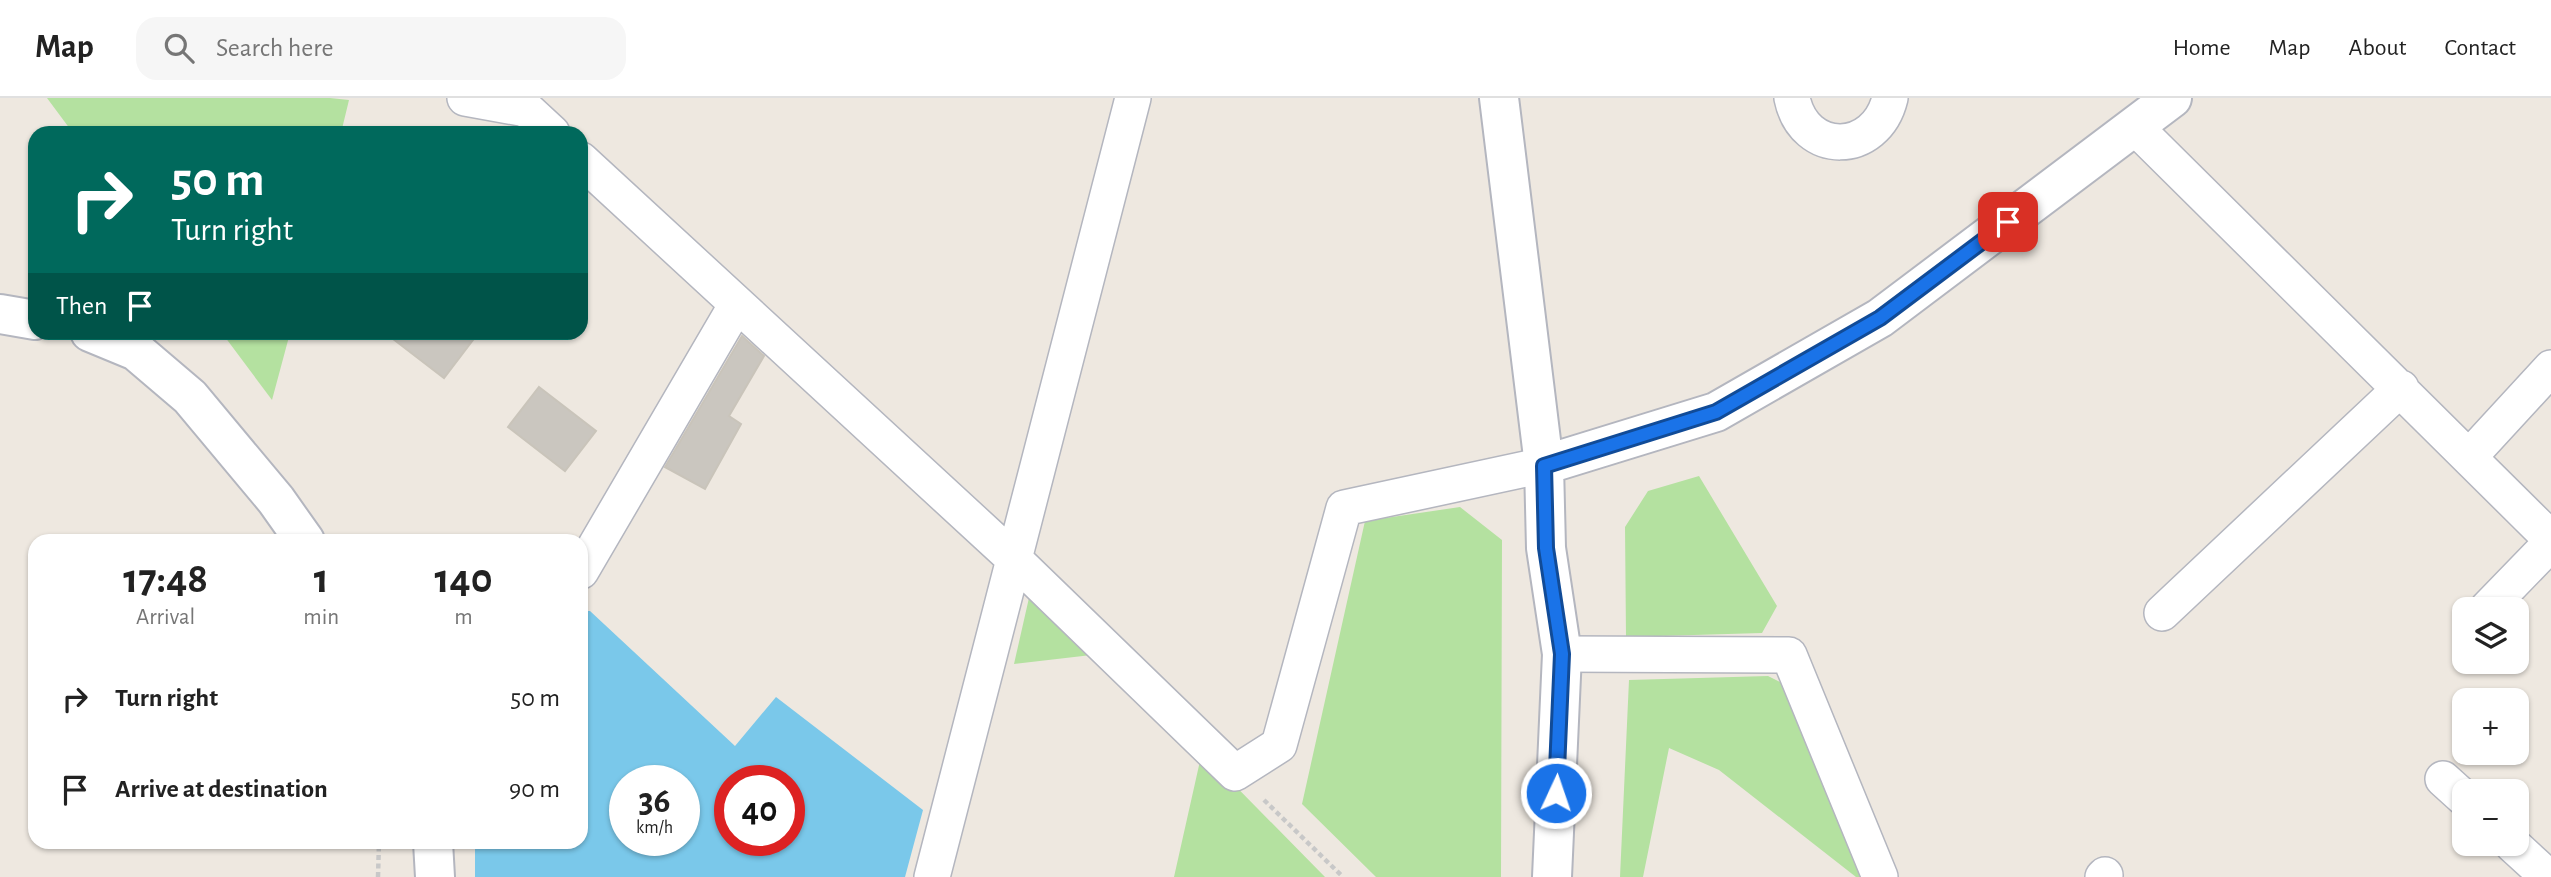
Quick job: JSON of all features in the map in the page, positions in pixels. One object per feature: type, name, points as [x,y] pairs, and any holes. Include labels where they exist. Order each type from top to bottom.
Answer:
[{"type":"street","points":[[465,98],[526,103],[546,126]]},
{"type":"street","points":[[932,877],[1133,98]]},
{"type":"street","points":[[1499,98],[1544,466],[1546,548],[1562,654],[1552,877]]},
{"type":"street","points":[[1793,98],[1795,111],[1803,125],[1816,136],[1849,142],[1865,137],[1877,127],[1886,114],[1890,98]]},
{"type":"street","points":[[588,166],[1014,559],[1235,773],[1279,745],[1344,508],[1544,466],[1716,412],[1880,318],[2172,98]]},
{"type":"street","points":[[2135,127],[2470,456],[2551,541],[2498,597]]},
{"type":"street","points":[[588,559],[737,304]]},
{"type":"street","points":[[0,314],[28,319]]},
{"type":"street","points":[[109,340],[136,351],[190,397],[276,500],[300,534]]},
{"type":"street","points":[[2470,456],[2551,369]]},
{"type":"street","points":[[2162,613],[2401,388]]},
{"type":"street","points":[[1562,654],[1789,655],[1880,877]]},
{"type":"street","points":[[433,849],[435,877]]},
{"type":"street","points":[[2525,856],[2548,877]]},
{"type":"path","points":[[1235,773],[1343,877]]},
{"type":"path","points":[[378,877],[379,849]]},
{"type":"green space","points":[[47,98],[349,100],[343,126],[68,126]]},
{"type":"green space","points":[[227,340],[288,340],[272,400]]},
{"type":"green space","points":[[1699,476],[1777,606],[1762,633],[1626,637],[1625,527],[1648,491]]},
{"type":"green space","points":[[1460,507],[1502,540],[1501,877],[1376,877],[1302,804],[1365,521]]},
{"type":"green space","points":[[1031,589],[1100,654],[1014,664]]},
{"type":"green space","points":[[1768,676],[1788,686],[1867,877],[1856,877],[1719,770],[1669,748],[1643,877],[1620,877],[1629,680]]},
{"type":"green space","points":[[1202,752],[1325,877],[1174,877]]},
{"type":"water","points":[[590,611],[735,746],[776,697],[923,810],[905,877],[475,877],[475,849],[588,849]]},
{"type":"building","points":[[742,336],[764,356],[729,416],[741,424],[705,489],[665,467]]},
{"type":"building","points":[[394,340],[473,340],[444,378]]},
{"type":"building","points":[[539,387],[596,431],[565,471],[508,427]]},
{"type":"route","points":[[1556,793],[1562,654],[1546,548],[1544,466],[1716,412],[1880,318],[2008,222]]}]
